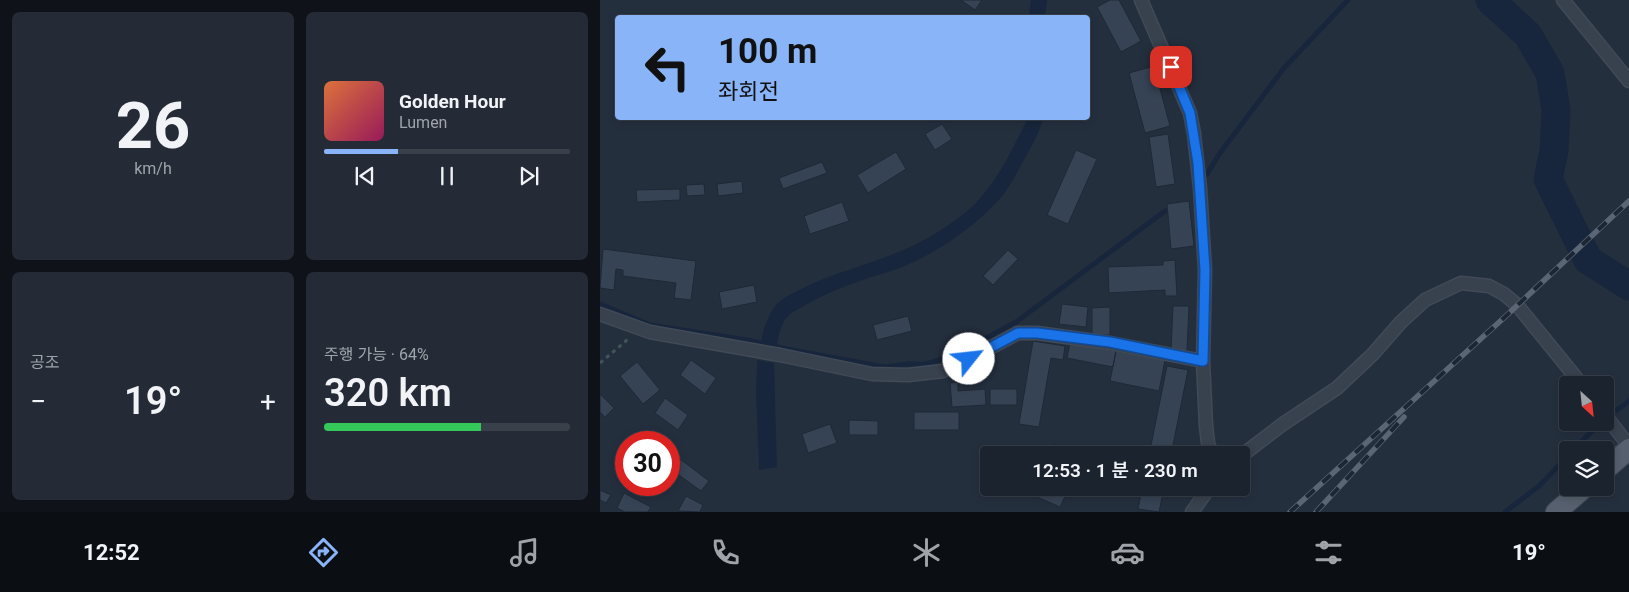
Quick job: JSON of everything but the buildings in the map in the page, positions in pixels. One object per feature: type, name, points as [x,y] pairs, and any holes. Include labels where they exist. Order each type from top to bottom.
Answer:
[{"type":"main road","points":[[1614,462],[1629,448]]},
{"type":"main road","points":[[1556,512],[1575,496]]},
{"type":"street","points":[[1140,0],[1190,113],[1194,134],[1200,188],[1205,270],[1203,361],[1206,426],[1209,446]]},
{"type":"street","points":[[1563,0],[1629,81]]},
{"type":"street","points":[[1250,449],[1337,388],[1425,300],[1461,283],[1489,286],[1504,294],[1517,305],[1575,376]]},
{"type":"street","points":[[600,314],[633,327],[687,340],[780,355],[872,374],[908,375],[943,371],[1018,333],[1037,333],[1110,342],[1203,361]]},
{"type":"street","points":[[1614,427],[1629,448]]},
{"type":"street","points":[[1192,512],[1203,496]]},
{"type":"path","points":[[600,363],[626,341],[633,327]]},
{"type":"water","points":[[1031,0],[1047,0],[1045,15],[1029,15]]},
{"type":"water","points":[[1027,120],[1042,120],[1036,137],[1003,195],[967,229],[938,249],[909,264],[840,288],[796,310],[783,323],[776,350],[760,347],[770,314],[779,302],[825,278],[894,254],[937,233],[966,212],[986,192],[1009,156]]},
{"type":"water","points":[[757,360],[774,363],[777,467],[759,470],[756,395]]},
{"type":"waterway","points":[[1207,174],[1220,153],[1284,68],[1348,0]]},
{"type":"waterway","points":[[1490,0],[1528,35],[1550,73],[1556,110],[1554,151],[1548,179],[1588,260],[1629,286]]},
{"type":"waterway","points":[[600,304],[650,325],[747,340],[884,367],[926,364],[955,355],[1016,322],[1165,211]]},
{"type":"waterway","points":[[1617,410],[1629,401]]},
{"type":"waterway","points":[[1582,441],[1592,431]]},
{"type":"waterway","points":[[1505,512],[1539,486],[1559,465]]},
{"type":"railway","points":[[1290,512],[1507,315],[1629,201]]},
{"type":"railway","points":[[1316,512],[1404,417]]},
{"type":"route","points":[[969,359],[1018,333],[1037,333],[1110,342],[1203,361],[1205,270],[1198,163],[1190,113],[1171,67]]}]
